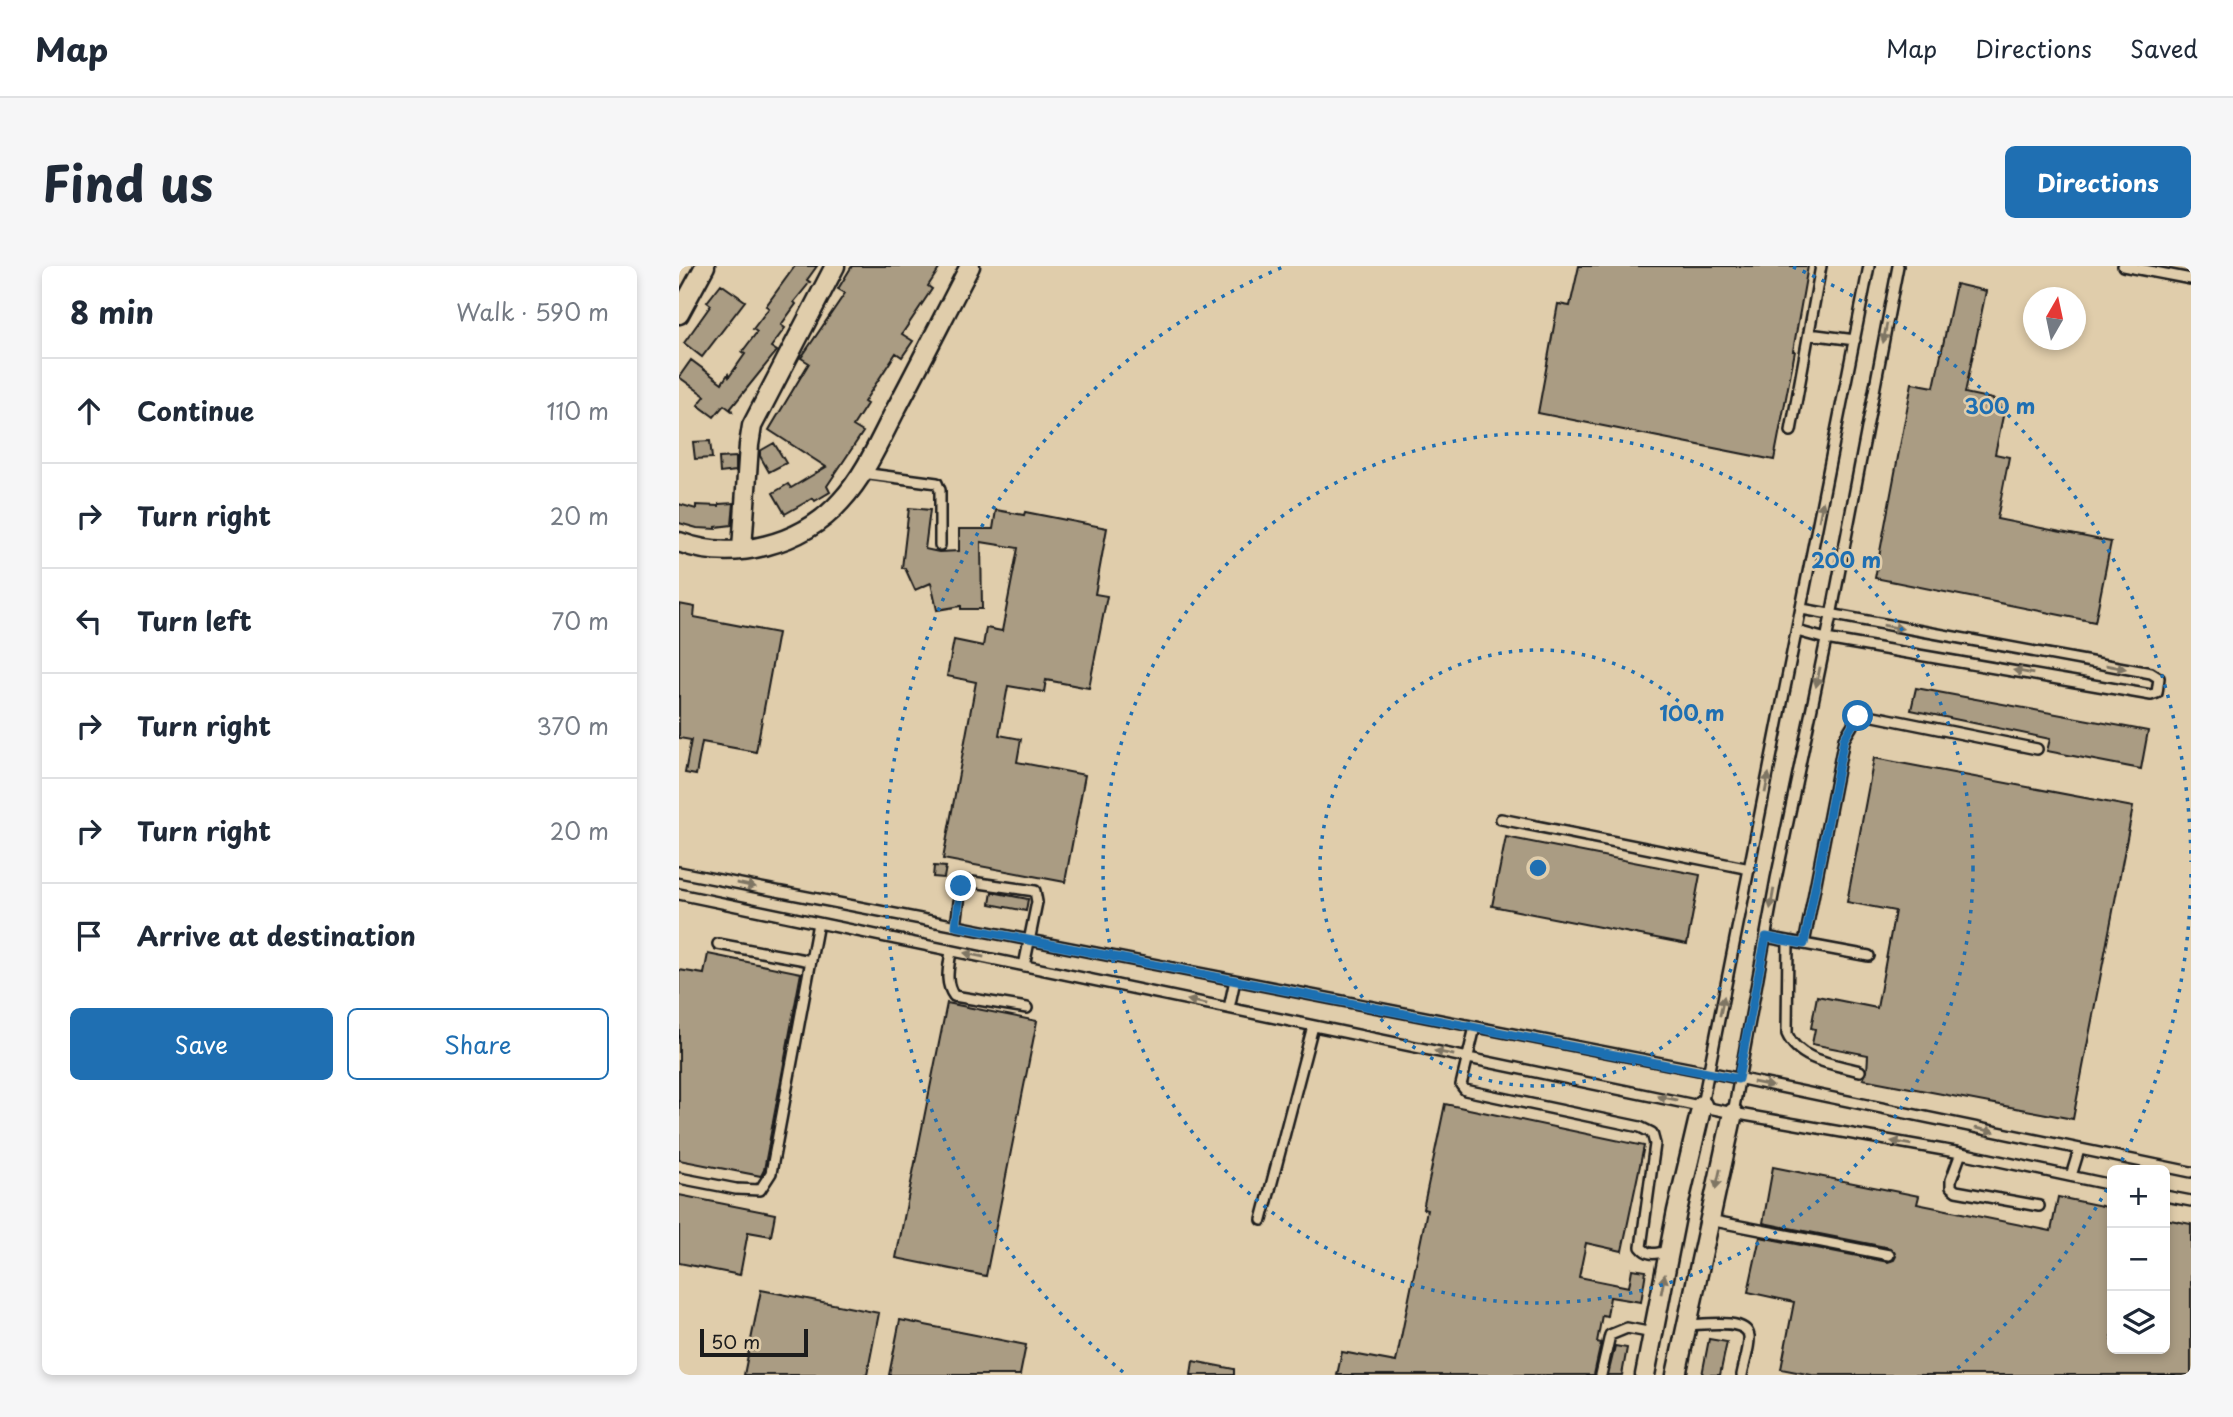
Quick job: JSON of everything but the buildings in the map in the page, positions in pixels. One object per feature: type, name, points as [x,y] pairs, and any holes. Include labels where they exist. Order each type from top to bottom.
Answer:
[{"type":"street","points":[[679,314],[705,266]]},
{"type":"street","points":[[742,550],[752,426],[835,266]]},
{"type":"street","points":[[679,542],[721,551],[756,548],[796,535],[842,501],[872,456],[969,266]]},
{"type":"street","points":[[1644,1375],[1702,1105]]},
{"type":"street","points":[[1677,1375],[1733,1113]]},
{"type":"lane","points":[[1791,431],[1821,266]]},
{"type":"lane","points":[[1702,1105],[1869,266]]},
{"type":"lane","points":[[1733,1113],[1776,879],[1831,616],[1898,266]]},
{"type":"lane","points":[[2123,266],[2191,279]]},
{"type":"lane","points":[[1809,334],[1854,340]]},
{"type":"lane","points":[[860,473],[937,482],[940,490],[940,545]]},
{"type":"lane","points":[[1797,631],[1826,639],[2151,695],[2157,692],[2159,685],[2159,678],[2151,673],[1831,616],[1802,608]]},
{"type":"lane","points":[[1804,944],[1844,739],[1858,716],[1868,715],[2037,749]]},
{"type":"lane","points":[[1501,819],[1750,869]]},
{"type":"lane","points":[[679,872],[1708,1072],[2191,1172]]},
{"type":"lane","points":[[956,926],[961,886],[965,881],[1035,891],[1037,902],[1024,966]]},
{"type":"lane","points":[[679,894],[1733,1113],[1961,1153],[2107,1184]]},
{"type":"lane","points":[[679,1178],[736,1189],[760,1190],[771,1173],[818,923]]},
{"type":"lane","points":[[1766,937],[1869,956]]},
{"type":"lane","points":[[1788,941],[1787,1034],[1793,1046],[1804,1055],[1860,1071]]},
{"type":"lane","points":[[718,944],[811,961]]},
{"type":"lane","points":[[951,951],[948,981],[954,996],[1027,1008]]},
{"type":"lane","points":[[1229,1009],[1235,980]]},
{"type":"lane","points":[[1262,1220],[1313,1026]]},
{"type":"lane","points":[[1475,1027],[1461,1084],[1465,1090],[1640,1128],[1652,1133],[1655,1144],[1640,1247],[1652,1254],[1669,1251]]},
{"type":"lane","points":[[2071,1177],[2079,1150]]},
{"type":"lane","points":[[1961,1153],[1951,1180],[1951,1187],[1956,1191],[2039,1206]]},
{"type":"lane","points":[[2170,1197],[2191,1201]]},
{"type":"lane","points":[[1709,1220],[1889,1255]]},
{"type":"lane","points":[[1687,1325],[1734,1323],[1744,1327],[1749,1335],[1742,1375]]},
{"type":"lane","points":[[1601,1375],[1610,1335],[1627,1328],[1653,1333]]},
{"type":"route","points":[[961,886],[956,926],[1738,1079],[1766,937],[1804,944],[1844,739],[1858,716]]}]
